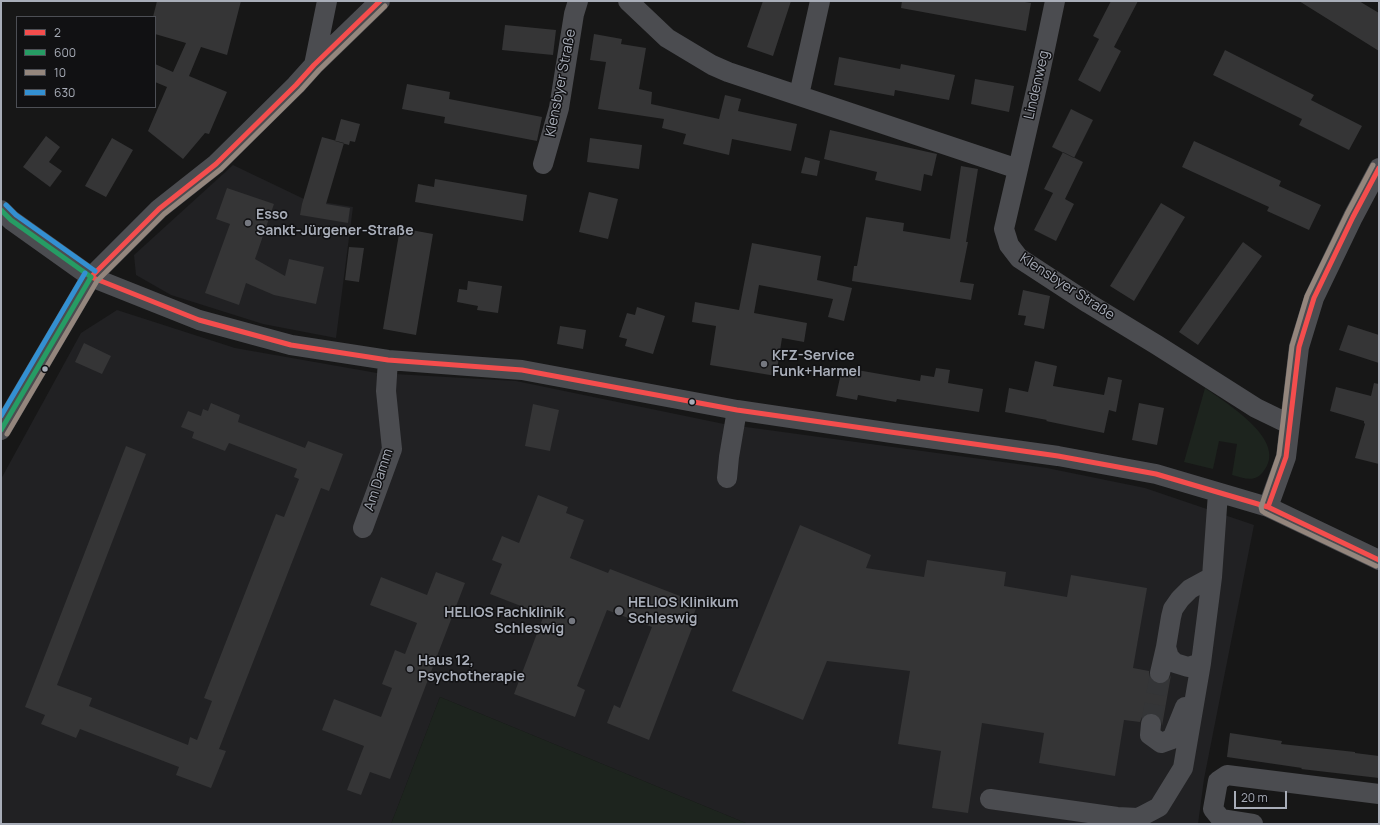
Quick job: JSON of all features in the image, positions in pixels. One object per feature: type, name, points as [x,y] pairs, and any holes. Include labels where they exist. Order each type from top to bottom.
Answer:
[{"type":"street","points":[[314,65],[327,1]]},
{"type":"street","points":[[1,430],[91,277],[159,209],[216,164],[380,1]]},
{"type":"street","name":"Klensbyer Straße","points":[[543,164],[559,108],[574,14],[578,1]]},
{"type":"street","points":[[628,1],[667,38],[712,65],[1018,169]]},
{"type":"street","points":[[799,95],[820,1]]},
{"type":"street","name":"Lindenweg","points":[[1018,169],[1055,1]]},
{"type":"street","points":[[1268,507],[1286,457],[1299,347],[1314,298],[1353,217],[1379,168]]},
{"type":"street","name":"Klensbyer Straße","points":[[1018,169],[1004,229],[1009,245],[1019,258],[1256,408],[1289,424]]},
{"type":"street","points":[[1,210],[11,220],[91,277],[199,320],[291,345],[388,360],[522,370],[737,410],[1058,456],[1156,474],[1268,507],[1379,560]]},
{"type":"street","name":"Am Damm","points":[[363,528],[392,449],[386,390],[388,360]]},
{"type":"street","points":[[727,478],[737,410]]},
{"type":"street","points":[[990,799],[1117,817],[1138,818],[1159,807],[1183,768],[1201,663],[1212,576],[1218,493]]},
{"type":"street","points":[[1160,673],[1173,609],[1190,589],[1212,576]]},
{"type":"street","points":[[1166,647],[1169,657],[1175,663],[1188,667],[1201,663]]},
{"type":"street","points":[[1151,724],[1150,734],[1161,743],[1172,739],[1201,663]]},
{"type":"street","points":[[1253,824],[1221,819],[1213,809],[1218,781],[1227,775],[1379,794]]},
{"type":"shaded area","points":[[233,165],[304,199],[353,207],[336,338],[263,324],[171,295],[136,275],[134,255]]},
{"type":"shaded area","name":"HELIOS Klinikum Schleswig","points":[[117,310],[235,348],[377,373],[516,381],[724,424],[1047,468],[1145,488],[1254,525],[1204,779],[1198,824],[748,824],[440,697],[391,824],[1,824],[1,479],[81,333]]},
{"type":"shaded area","points":[[1205,388],[1240,413],[1262,436],[1268,448],[1269,460],[1263,472],[1256,478],[1249,479],[1232,475],[1237,444],[1219,441],[1213,469],[1184,462]]},
{"type":"shaded area","points":[[440,697],[748,824],[391,824]]},
{"type":"building","points":[[157,1],[241,1],[227,55],[201,47],[189,76],[227,92],[209,134],[205,133],[183,159],[148,131],[167,87],[156,82],[156,64],[173,72],[186,43],[156,34],[156,16],[153,16]]},
{"type":"building","points":[[763,1],[791,1],[773,56],[747,47]]},
{"type":"building","points":[[902,1],[1019,1],[1031,3],[1026,31],[901,8]]},
{"type":"building","points":[[1111,1],[1138,1],[1114,47],[1121,51],[1100,92],[1078,80],[1099,39],[1093,36]]},
{"type":"building","points":[[1299,1],[1359,1],[1379,13],[1379,51]]},
{"type":"building","points":[[505,25],[556,30],[553,55],[502,50]]},
{"type":"building","points":[[594,34],[622,39],[621,44],[646,48],[639,89],[652,92],[651,104],[719,119],[725,95],[741,99],[738,111],[797,124],[791,151],[732,139],[729,155],[683,144],[686,134],[662,128],[664,119],[598,109],[606,62],[590,60]]},
{"type":"building","points":[[1225,50],[1314,95],[1311,100],[1362,126],[1349,150],[1299,125],[1302,119],[1213,75]]},
{"type":"building","points":[[839,57],[900,69],[901,64],[955,75],[949,100],[895,90],[894,96],[834,85]]},
{"type":"building","points":[[975,79],[1014,86],[1009,112],[971,104]]},
{"type":"building","points":[[407,84],[450,92],[449,99],[542,117],[537,141],[444,123],[445,117],[402,109]]},
{"type":"building","points":[[1071,109],[1093,120],[1074,158],[1052,147]]},
{"type":"building","points":[[341,119],[360,124],[355,142],[350,141],[349,145],[335,141]]},
{"type":"building","points":[[830,130],[937,154],[932,176],[924,174],[921,191],[875,180],[877,172],[824,159]]},
{"type":"building","points":[[46,136],[60,147],[49,162],[62,171],[50,187],[23,167]]},
{"type":"building","points":[[322,137],[344,143],[326,204],[350,208],[348,223],[300,215]]},
{"type":"building","points":[[112,138],[133,150],[106,197],[85,186]]},
{"type":"building","points":[[590,138],[642,145],[639,169],[587,162]]},
{"type":"building","points":[[1194,141],[1281,181],[1279,186],[1321,205],[1309,230],[1267,211],[1269,207],[1182,167]]},
{"type":"building","points":[[1063,152],[1083,162],[1065,199],[1074,204],[1056,241],[1034,230],[1053,193],[1044,189]]},
{"type":"building","points":[[805,157],[820,161],[817,176],[801,173]]},
{"type":"building","points":[[961,166],[978,169],[966,242],[968,242],[960,282],[974,284],[971,300],[852,281],[854,266],[857,266],[866,217],[904,223],[903,231],[950,239]]},
{"type":"building","points":[[435,179],[527,195],[523,221],[415,202],[418,184],[434,187]]},
{"type":"building","points":[[227,188],[274,204],[255,259],[285,276],[289,259],[324,267],[316,304],[274,295],[246,283],[239,305],[205,293],[230,224],[216,219]]},
{"type":"building","points":[[589,192],[618,199],[608,239],[579,232]]},
{"type":"building","points":[[1161,203],[1185,217],[1134,301],[1110,286]]},
{"type":"building","points":[[400,228],[433,234],[416,335],[383,329]]},
{"type":"building","points":[[1243,242],[1262,256],[1198,345],[1179,332]]},
{"type":"building","points":[[752,243],[821,256],[817,280],[852,288],[844,321],[828,317],[833,299],[759,285],[754,313],[807,323],[804,342],[782,338],[776,376],[710,365],[716,326],[692,322],[695,302],[739,310]]},
{"type":"building","points":[[349,247],[364,248],[359,282],[345,280]]},
{"type":"building","points":[[468,281],[502,286],[498,313],[477,310],[478,306],[457,302],[459,289],[467,290]]},
{"type":"building","points":[[1023,290],[1050,296],[1044,329],[1024,325],[1026,316],[1018,315]]},
{"type":"building","points":[[637,307],[665,316],[653,354],[625,346],[627,339],[619,337],[627,313],[635,315]]},
{"type":"building","points":[[1348,325],[1379,335],[1379,363],[1339,350]]},
{"type":"building","points":[[560,326],[586,330],[583,349],[557,344]]},
{"type":"building","points":[[84,343],[111,356],[102,374],[75,362]]},
{"type":"building","points":[[1035,361],[1057,366],[1053,386],[1104,395],[1108,377],[1122,380],[1116,412],[1109,410],[1104,433],[1005,412],[1009,388],[1028,392]]},
{"type":"building","points":[[936,368],[950,370],[948,383],[983,389],[979,412],[897,399],[896,402],[858,395],[857,400],[836,396],[841,373],[855,376],[857,370],[920,381],[921,375],[934,377]]},
{"type":"building","points":[[1374,383],[1379,384],[1379,464],[1355,458],[1365,424],[1364,421],[1330,411],[1336,387],[1371,396]]},
{"type":"building","points":[[211,403],[240,415],[238,422],[305,448],[308,441],[343,454],[329,491],[321,488],[219,749],[226,751],[211,788],[176,775],[179,767],[80,729],[76,738],[41,724],[45,715],[25,707],[126,446],[146,454],[57,685],[92,698],[89,706],[188,745],[190,737],[197,740],[212,701],[204,698],[276,514],[284,517],[299,479],[294,477],[297,469],[229,443],[225,451],[192,438],[194,432],[181,427],[188,411],[201,416],[203,409],[208,411]]},
{"type":"building","points":[[1139,403],[1164,408],[1157,445],[1132,440]]},
{"type":"building","points":[[533,404],[559,410],[550,451],[525,446]]},
{"type":"building","name":"HELIOS Fachklinik Schleswig","points":[[538,495],[568,507],[566,513],[584,520],[570,558],[608,573],[610,569],[698,603],[689,627],[692,628],[649,740],[607,723],[614,705],[620,708],[652,627],[607,610],[577,686],[585,690],[575,717],[514,694],[544,615],[490,594],[502,564],[492,560],[502,536],[519,543]]},
{"type":"building","points":[[800,525],[871,555],[866,568],[924,577],[927,560],[1006,572],[1004,586],[1067,597],[1071,575],[1147,588],[1133,668],[1149,671],[1149,676],[1152,681],[1158,684],[1163,684],[1168,681],[1171,675],[1162,726],[1161,719],[1158,715],[1152,713],[1146,714],[1142,717],[1140,722],[1124,720],[1115,776],[1039,763],[1044,733],[982,723],[968,813],[932,808],[941,751],[898,744],[910,671],[827,661],[803,720],[732,691]]},
{"type":"building","name":"Haus 12, Psychotherapie","points":[[436,572],[465,583],[390,779],[370,772],[361,795],[347,790],[364,746],[322,730],[334,699],[381,717],[392,688],[382,684],[395,650],[405,654],[417,623],[370,605],[381,577],[427,595]]},
{"type":"building","points":[[1230,733],[1282,741],[1281,744],[1379,756],[1379,778],[1301,769],[1302,768],[1227,757]]},
{"type":"tunnel","points":[[1151,724],[1160,673]]},
{"type":"transit line","name":"2","points":[[380,1],[216,164],[159,209],[91,277],[199,320],[291,345],[388,360],[522,370],[737,410],[1058,456],[1156,474],[1268,507],[1379,560]]},
{"type":"transit line","name":"10","points":[[7,434],[97,281],[164,214],[221,169],[385,6]]},
{"type":"transit line","name":"10","points":[[1373,165],[1307,296],[1292,346],[1279,455],[1261,507],[1262,511],[1265,513],[1376,566]]},
{"type":"transit line","name":"2","points":[[1268,507],[1286,457],[1299,347],[1314,298],[1353,217],[1379,168]]},
{"type":"transit line","name":"630","points":[[6,205],[16,215],[95,271]]},
{"type":"transit line","name":"600","points":[[1,210],[11,220],[91,277]]},
{"type":"transit line","name":"630","points":[[1,416],[85,273]]},
{"type":"transit line","name":"600","points":[[1,430],[91,277]]},
{"type":"place","name":"Esso Sankt-Jürgener-Straße","points":[[248,223]]},
{"type":"place","name":"KFZ-Service Funk+Harmel","points":[[764,364]]},
{"type":"place","name":"HELIOS Klinikum Schleswig","points":[[619,611]]},
{"type":"place","name":"HELIOS Fachklinik Schleswig","points":[[572,621]]},
{"type":"place","name":"Haus 12, Psychotherapie","points":[[410,669]]}]
